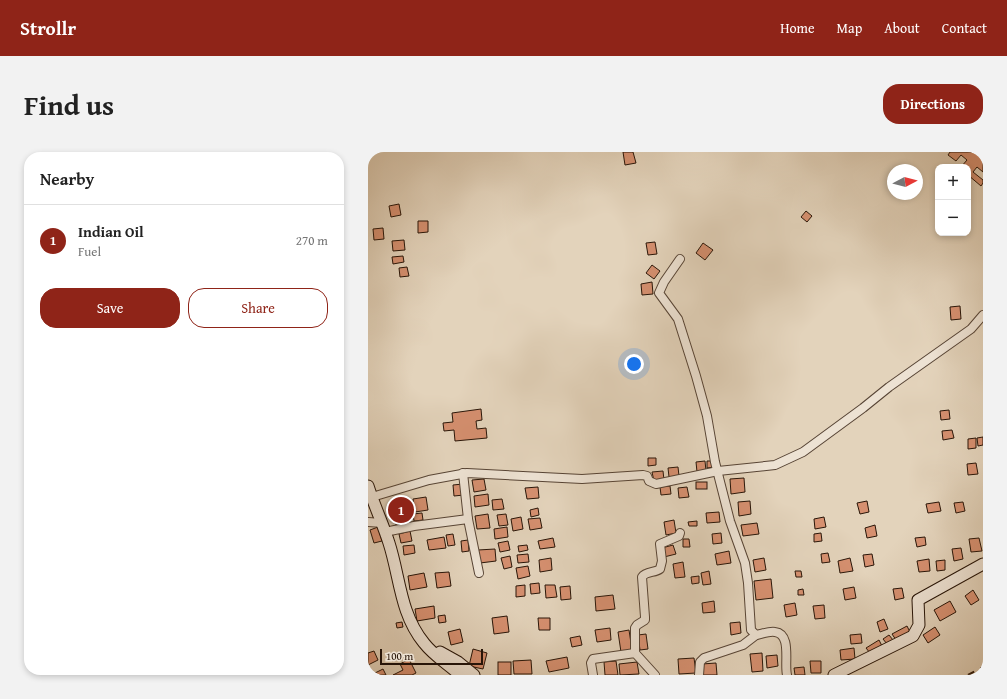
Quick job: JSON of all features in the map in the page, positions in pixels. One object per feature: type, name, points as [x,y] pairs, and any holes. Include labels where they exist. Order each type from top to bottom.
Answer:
[{"type":"main road","points":[[368,486],[392,554],[407,614],[424,643],[456,674]]},
{"type":"main road","points":[[834,675],[914,636],[919,625],[918,600],[983,564]]},
{"type":"main road","points":[[424,643],[458,662],[474,675]]},
{"type":"street","points":[[680,259],[664,282],[659,293],[678,319],[691,359],[707,416],[715,462],[730,521],[745,563],[748,583],[751,630],[756,635]]},
{"type":"street","points":[[372,497],[429,480],[464,473],[582,479],[643,475],[647,476],[649,481],[656,484],[718,471],[775,465],[803,452],[889,387],[971,329],[983,315]]},
{"type":"street","points":[[464,473],[468,519],[479,573]]},
{"type":"street","points":[[368,522],[384,528],[414,526],[468,519]]},
{"type":"street","points":[[655,675],[635,653],[634,628],[645,620],[642,577],[644,574],[660,569],[662,561],[660,544],[679,536],[680,533]]},
{"type":"street","points":[[699,675],[700,662],[704,658],[744,645],[756,635],[777,632],[786,640],[787,675]]},
{"type":"street","points":[[593,675],[591,664],[593,658],[635,653]]},
{"type":"building","points":[[623,152],[633,152],[636,163],[625,165]]},
{"type":"building","points":[[950,152],[983,152],[983,172],[977,167],[973,172],[983,180],[981,186],[971,178],[971,164],[964,164],[967,160],[961,155],[956,161],[948,155]]},
{"type":"building","points":[[399,204],[401,215],[391,217],[389,206]]},
{"type":"building","points":[[806,211],[812,216],[807,222],[801,217]]},
{"type":"building","points":[[418,221],[428,221],[428,232],[418,233]]},
{"type":"building","points":[[383,228],[384,239],[374,240],[373,229]]},
{"type":"building","points":[[404,240],[405,250],[393,251],[392,241]]},
{"type":"building","points":[[655,242],[657,254],[648,255],[646,243]]},
{"type":"building","points":[[703,243],[713,250],[705,260],[696,253]]},
{"type":"building","points":[[403,256],[404,262],[393,264],[392,257]]},
{"type":"building","points":[[652,265],[660,271],[654,279],[646,273]]},
{"type":"building","points":[[407,267],[409,276],[400,277],[399,268]]},
{"type":"building","points":[[652,282],[653,294],[642,295],[641,284]]},
{"type":"building","points":[[960,306],[961,319],[951,320],[950,307]]},
{"type":"building","points":[[481,409],[482,420],[476,421],[477,429],[486,428],[487,438],[455,441],[454,430],[444,431],[443,423],[453,422],[452,413]]},
{"type":"building","points":[[949,410],[950,419],[941,420],[940,411]]},
{"type":"building","points":[[952,430],[954,438],[943,440],[942,431]]},
{"type":"building","points":[[983,437],[983,445],[978,446],[977,438]]},
{"type":"building","points":[[976,438],[976,448],[968,449],[968,439]]},
{"type":"building","points":[[648,458],[656,458],[656,465],[648,466]]},
{"type":"building","points":[[705,461],[706,471],[697,472],[696,462]]},
{"type":"building","points":[[707,461],[713,461],[714,467],[707,468]]},
{"type":"building","points":[[976,463],[978,474],[968,475],[967,464]]},
{"type":"building","points":[[678,467],[679,476],[669,477],[668,468]]},
{"type":"building","points":[[663,471],[664,480],[654,481],[652,472]]},
{"type":"building","points":[[744,478],[745,492],[731,494],[730,479]]},
{"type":"building","points":[[484,479],[486,490],[474,492],[472,480]]},
{"type":"building","points":[[696,482],[707,482],[707,489],[696,489]]},
{"type":"building","points":[[463,484],[464,495],[454,496],[453,485]]},
{"type":"building","points":[[670,486],[671,494],[661,495],[660,487]]},
{"type":"building","points":[[538,487],[539,498],[527,499],[525,488]]},
{"type":"building","points":[[687,487],[689,497],[679,498],[678,488]]},
{"type":"building","points":[[488,494],[489,505],[475,507],[474,496]]},
{"type":"building","points":[[426,497],[428,510],[415,512],[413,499]]},
{"type":"building","points":[[502,499],[504,509],[493,510],[492,500]]},
{"type":"building","points":[[750,501],[751,514],[739,516],[738,502]]},
{"type":"building","points":[[867,501],[869,512],[860,514],[857,503]]},
{"type":"building","points":[[939,502],[941,511],[928,513],[926,504]]},
{"type":"building","points":[[963,502],[965,511],[956,513],[954,503]]},
{"type":"building","points":[[538,508],[539,515],[531,517],[530,510]]},
{"type":"building","points":[[719,512],[720,522],[707,523],[706,513]]},
{"type":"building","points":[[422,513],[423,520],[414,521],[413,514]]},
{"type":"building","points":[[488,514],[490,528],[477,529],[475,516]]},
{"type":"building","points":[[506,514],[508,525],[499,526],[497,515]]},
{"type":"building","points":[[521,517],[523,529],[513,531],[511,519]]},
{"type":"building","points":[[824,517],[826,527],[815,529],[814,519]]},
{"type":"building","points":[[540,518],[542,528],[530,530],[528,519]]},
{"type":"building","points":[[408,520],[408,525],[396,527],[396,522]]},
{"type":"building","points":[[674,520],[676,533],[666,535],[664,522]]},
{"type":"building","points":[[697,521],[697,526],[689,526],[688,522]]},
{"type":"building","points":[[757,523],[759,534],[743,536],[741,525]]},
{"type":"building","points":[[875,525],[877,536],[867,538],[865,528]]},
{"type":"building","points":[[378,527],[382,541],[374,543],[370,530]]},
{"type":"building","points":[[507,527],[508,537],[495,539],[494,529]]},
{"type":"building","points":[[410,531],[412,541],[401,543],[399,534]]},
{"type":"building","points":[[721,533],[722,543],[713,544],[712,534]]},
{"type":"building","points":[[821,533],[822,541],[814,542],[814,534]]},
{"type":"building","points":[[453,534],[455,545],[448,546],[446,535]]},
{"type":"building","points":[[444,537],[446,548],[429,550],[427,540]]},
{"type":"building","points":[[925,537],[926,545],[917,547],[915,538]]},
{"type":"building","points":[[553,538],[555,547],[540,549],[538,541]]},
{"type":"building","points":[[979,538],[982,551],[971,552],[969,539]]},
{"type":"building","points":[[683,539],[689,539],[690,547],[683,547]]},
{"type":"building","points":[[468,540],[469,551],[462,552],[461,541]]},
{"type":"building","points":[[508,541],[510,550],[500,552],[498,543]]},
{"type":"building","points":[[414,545],[415,553],[404,555],[403,546]]},
{"type":"building","points":[[527,545],[528,550],[519,552],[518,546]]},
{"type":"building","points":[[673,545],[676,554],[664,557],[662,548]]},
{"type":"building","points":[[961,548],[963,559],[954,561],[952,549]]},
{"type":"building","points":[[495,549],[496,561],[480,563],[478,550]]},
{"type":"building","points":[[729,551],[731,563],[717,565],[715,554]]},
{"type":"building","points":[[828,553],[830,562],[822,563],[821,554]]},
{"type":"building","points":[[528,554],[529,562],[518,563],[517,555]]},
{"type":"building","points":[[872,554],[874,565],[865,567],[863,555]]},
{"type":"building","points":[[510,556],[512,567],[504,569],[501,558]]},
{"type":"building","points":[[551,558],[552,570],[540,572],[539,560]]},
{"type":"building","points":[[764,558],[766,570],[755,572],[753,560]]},
{"type":"building","points":[[850,558],[853,571],[840,573],[838,561]]},
{"type":"building","points":[[929,559],[930,571],[919,572],[917,561]]},
{"type":"building","points":[[945,560],[945,570],[937,571],[936,561]]},
{"type":"building","points":[[683,562],[685,577],[675,578],[673,564]]},
{"type":"building","points":[[528,566],[530,576],[518,579],[516,568]]},
{"type":"building","points":[[709,571],[711,584],[703,585],[701,573]]},
{"type":"building","points":[[795,571],[801,571],[802,577],[796,577]]},
{"type":"building","points":[[449,572],[451,586],[437,588],[435,573]]},
{"type":"building","points":[[424,573],[427,587],[410,590],[408,576]]},
{"type":"building","points":[[699,576],[699,583],[692,584],[691,577]]},
{"type":"building","points":[[771,579],[773,598],[756,600],[754,581]]},
{"type":"building","points":[[539,583],[540,593],[531,594],[530,584]]},
{"type":"building","points":[[525,585],[525,596],[516,597],[516,586]]},
{"type":"building","points":[[545,585],[555,585],[557,597],[546,598]]},
{"type":"building","points":[[570,586],[571,599],[561,600],[560,587]]},
{"type":"building","points":[[854,587],[856,598],[845,600],[843,589]]},
{"type":"building","points":[[902,588],[904,598],[895,600],[893,589]]},
{"type":"building","points":[[803,589],[804,595],[798,595],[798,590]]},
{"type":"building","points":[[973,590],[979,600],[971,605],[965,596]]},
{"type":"building","points":[[613,595],[615,609],[596,611],[595,597]]},
{"type":"building","points":[[714,601],[715,612],[703,613],[702,603]]},
{"type":"building","points":[[950,601],[956,612],[940,621],[934,610]]},
{"type":"building","points":[[795,603],[797,615],[786,617],[784,605]]},
{"type":"building","points":[[824,605],[825,618],[815,619],[813,606]]},
{"type":"building","points":[[434,606],[435,618],[417,621],[415,609]]},
{"type":"building","points":[[445,615],[446,622],[439,623],[438,616]]},
{"type":"building","points":[[507,616],[509,632],[494,634],[492,618]]},
{"type":"building","points":[[538,618],[550,618],[550,630],[539,630]]},
{"type":"building","points":[[884,619],[888,629],[880,632],[877,622]]},
{"type":"building","points":[[402,622],[403,627],[397,628],[396,623]]},
{"type":"building","points":[[740,622],[741,633],[731,635],[730,623]]},
{"type":"building","points":[[907,626],[910,632],[896,640],[892,634]]},
{"type":"building","points":[[935,627],[940,635],[928,643],[923,635]]},
{"type":"building","points":[[610,628],[611,640],[597,642],[595,630]]},
{"type":"building","points":[[460,629],[463,642],[451,645],[448,632]]},
{"type":"building","points":[[629,630],[632,650],[621,652],[618,632]]},
{"type":"building","points":[[646,634],[648,649],[640,650],[638,635]]},
{"type":"building","points":[[861,634],[862,643],[851,644],[850,635]]},
{"type":"building","points":[[889,635],[893,640],[887,644],[883,639]]},
{"type":"building","points":[[580,636],[582,645],[572,647],[570,638]]},
{"type":"building","points":[[879,640],[882,646],[870,653],[866,648]]},
{"type":"building","points":[[854,648],[855,659],[841,660],[840,650]]},
{"type":"building","points":[[473,649],[487,653],[483,669],[469,666]]},
{"type":"building","points":[[374,651],[378,660],[368,665],[368,653]]},
{"type":"building","points":[[762,653],[763,671],[752,672],[750,654]]},
{"type":"building","points":[[777,655],[778,666],[767,668],[766,656]]},
{"type":"building","points":[[567,657],[569,668],[549,672],[546,661]]},
{"type":"building","points":[[694,658],[696,673],[679,674],[678,659]]},
{"type":"building","points":[[409,659],[416,673],[412,675],[393,675],[403,670],[400,664]]},
{"type":"building","points":[[531,660],[532,674],[514,674],[513,661]]},
{"type":"building","points":[[616,661],[618,675],[605,675],[604,662]]},
{"type":"building","points":[[810,661],[821,661],[821,673],[811,673]]},
{"type":"building","points":[[498,662],[511,662],[511,675],[498,675]]},
{"type":"building","points":[[637,662],[639,674],[620,675],[619,664]]},
{"type":"building","points":[[716,663],[717,675],[703,675],[702,664]]},
{"type":"building","points":[[804,667],[805,675],[795,675],[794,668]]},
{"type":"building","points":[[383,669],[386,675],[376,675],[375,673]]},
{"type":"railway","points":[[968,675],[983,667]]},
{"type":"place","name":"Indian Oil","points":[[401,510]]}]
